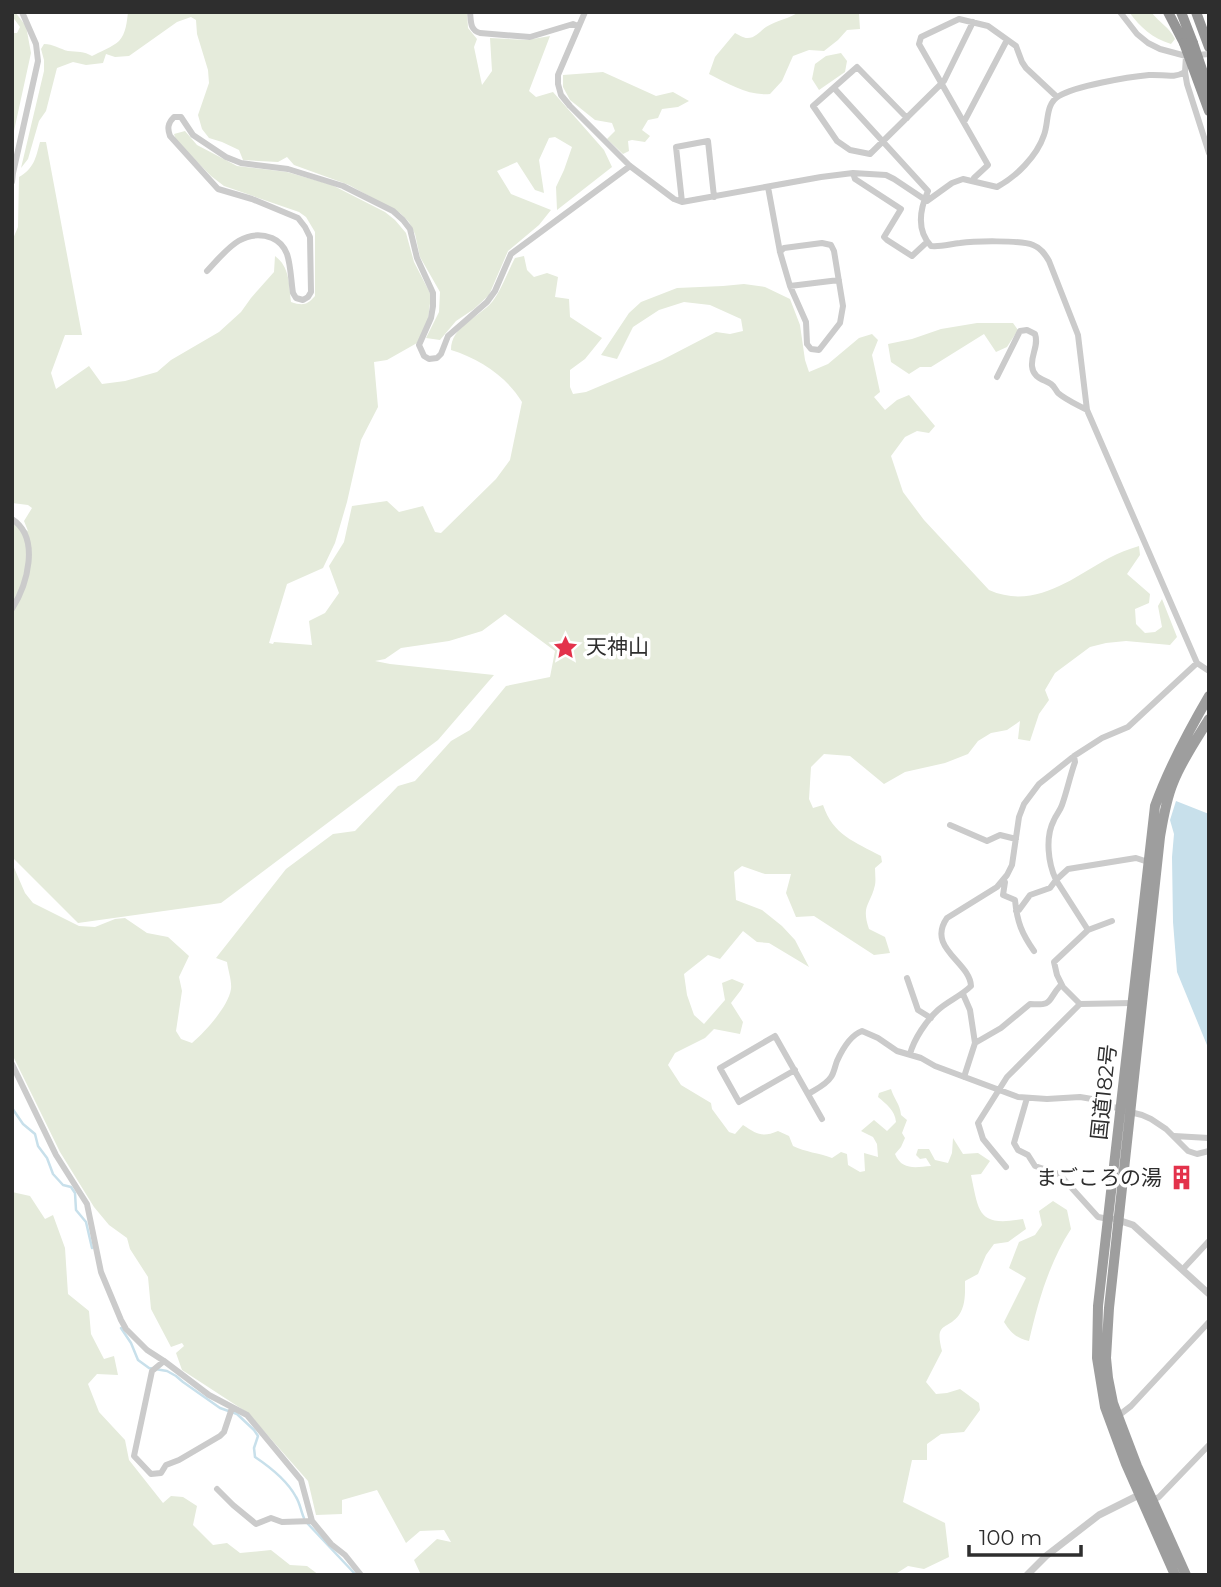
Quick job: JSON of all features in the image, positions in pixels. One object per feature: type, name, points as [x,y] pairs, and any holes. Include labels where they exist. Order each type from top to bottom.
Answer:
[{"type":"highway","points":[[1168,12],[1189,43],[1209,90]]},
{"type":"highway","points":[[1181,12],[1209,111]]},
{"type":"highway","points":[[1196,12],[1209,47]]},
{"type":"highway","points":[[1204,12],[1209,27]]},
{"type":"highway","points":[[1209,38],[1209,47]]},
{"type":"highway","name":"国道182号","points":[[1126,1111],[1133,1003],[1155,806],[1182,743],[1209,696]]},
{"type":"highway","name":"国道182号","points":[[1186,1575],[1118,1416],[1108,1378],[1107,1358],[1114,1219],[1160,837],[1173,783],[1209,719]]},
{"type":"highway","name":"国道182号","points":[[1114,1219],[1098,1306],[1097,1357],[1105,1407],[1126,1464],[1175,1575]]},
{"type":"street","points":[[12,182],[38,61],[36,44],[22,12]]},
{"type":"street","points":[[470,12],[471,26],[480,33],[530,37],[573,24],[578,26]]},
{"type":"street","points":[[585,12],[558,75],[561,95],[630,166],[682,202],[853,173],[894,178],[927,201],[957,180],[997,187],[1028,160],[1042,139],[1049,107],[1057,97],[1096,84],[1144,75],[1173,77],[1185,72]]},
{"type":"street","points":[[1120,12],[1137,34],[1160,49],[1186,56],[1209,54]]},
{"type":"street","points":[[973,181],[988,164],[919,44],[921,37],[959,19],[988,26],[1016,46],[1021,62],[1057,97]]},
{"type":"street","points":[[907,118],[858,67],[813,106],[837,141],[850,150],[870,154],[907,118],[942,83],[973,22]]},
{"type":"street","points":[[963,121],[1007,40]]},
{"type":"street","points":[[1186,56],[1185,72],[1209,153]]},
{"type":"street","points":[[834,88],[928,191],[920,216],[922,227],[932,246],[1020,242],[1042,251],[1049,261],[1078,335],[1087,410],[1197,663],[1209,671]]},
{"type":"street","points":[[207,271],[234,243],[244,237],[257,234],[267,236],[277,240],[283,247],[287,255],[293,293],[296,298],[303,300],[311,292],[310,237],[298,218],[252,199],[218,189],[170,136],[168,128],[174,117],[181,117],[193,135],[233,160],[288,169],[343,186],[393,211],[403,220],[410,229],[416,258],[433,293],[430,318],[419,345],[424,356],[429,359],[437,358],[448,336],[487,302],[495,291],[511,254],[630,166]]},
{"type":"street","points":[[682,202],[676,146],[708,141],[715,197]]},
{"type":"street","points":[[853,173],[855,178],[901,209],[884,237],[887,240],[912,256],[928,242]]},
{"type":"street","points":[[768,187],[780,252],[790,286],[806,322],[807,344],[811,349],[819,350],[840,323],[843,306],[834,251],[831,245],[822,243],[785,248],[780,252]]},
{"type":"street","points":[[790,286],[839,280]]},
{"type":"street","points":[[996,377],[1020,331],[1027,330],[1035,334],[1038,342],[1033,356],[1033,372],[1052,385],[1059,394],[1087,410]]},
{"type":"street","points":[[12,519],[24,533],[29,551],[26,577],[18,601],[12,609]]},
{"type":"street","points":[[909,1054],[912,1044],[939,1009],[971,986],[971,980],[944,944],[941,933],[943,925],[947,918],[1003,880],[1012,865],[1019,817],[1030,794],[1048,775],[1074,756],[1102,738],[1128,727],[1197,663]]},
{"type":"street","points":[[1074,756],[1061,809],[1053,821],[1049,840],[1050,867],[1088,930]]},
{"type":"street","points":[[950,825],[987,841],[1000,835],[1016,839]]},
{"type":"street","points":[[1016,911],[1030,895],[1050,888],[1068,869],[1136,858],[1148,862]]},
{"type":"street","points":[[1003,880],[1003,895],[1015,900],[1023,936],[1034,951]]},
{"type":"street","points":[[1080,1004],[1063,987],[1054,962],[1088,930],[1112,922]]},
{"type":"street","points":[[907,978],[918,1010],[931,1018]]},
{"type":"street","points":[[975,1043],[1000,1028],[1030,1004],[1044,1005],[1053,999],[1060,986],[1063,987]]},
{"type":"street","points":[[963,994],[970,1010],[975,1043],[964,1077]]},
{"type":"street","points":[[1006,1167],[983,1139],[978,1123],[1007,1077],[1080,1004],[1133,1003]]},
{"type":"street","points":[[808,1094],[832,1077],[844,1049],[857,1033],[862,1031],[897,1051],[1000,1090],[1027,1098],[1080,1097],[1142,1115],[1174,1136],[1188,1151],[1197,1154],[1209,1151]]},
{"type":"street","points":[[794,1070],[739,1102],[720,1069],[775,1037],[808,1094],[822,1119]]},
{"type":"street","points":[[12,1064],[56,1155],[87,1204],[101,1272],[121,1320],[147,1350],[209,1395],[247,1415],[296,1474],[304,1488],[312,1521],[361,1575]]},
{"type":"street","points":[[1027,1098],[1014,1143],[1018,1150],[1028,1156],[1035,1166],[1059,1174],[1098,1217],[1133,1225],[1209,1294]]},
{"type":"street","points":[[1174,1136],[1209,1138]]},
{"type":"street","points":[[1182,1269],[1209,1241]]},
{"type":"street","points":[[1118,1416],[1209,1322]]},
{"type":"street","points":[[164,1361],[152,1371],[134,1456],[151,1474],[161,1473],[166,1465],[220,1436],[224,1432],[232,1408]]},
{"type":"street","points":[[1153,1500],[1209,1446]]},
{"type":"street","points":[[217,1489],[257,1524],[271,1518],[282,1521],[312,1521]]},
{"type":"street","points":[[1027,1575],[1091,1520],[1141,1494]]},
{"type":"green space","points":[[12,12],[15,12],[26,26],[31,53],[12,140],[12,33],[17,33],[20,27]]},
{"type":"green space","points":[[128,12],[467,12],[468,28],[477,39],[474,47],[482,85],[492,71],[490,38],[527,40],[550,36],[529,91],[536,97],[553,92],[604,150],[612,167],[557,210],[556,187],[572,147],[555,137],[549,138],[539,160],[544,193],[535,190],[517,162],[497,171],[511,194],[551,210],[539,225],[508,251],[489,295],[456,321],[440,340],[426,338],[439,312],[440,292],[420,257],[415,234],[409,222],[400,213],[349,185],[294,165],[287,157],[278,162],[243,160],[239,150],[209,138],[202,129],[198,115],[209,83],[208,70],[197,34],[196,20],[191,17],[177,22],[129,56],[115,57],[106,54],[103,63],[86,65],[73,62],[57,68],[46,111],[39,121],[28,159],[21,168],[44,71],[41,49],[44,44],[92,56],[119,41],[125,31]]},
{"type":"green space","points":[[799,12],[857,12],[860,29],[847,30],[824,51],[809,50],[793,56],[782,81],[770,94],[746,91],[709,74],[715,57],[735,33],[745,38],[752,37],[770,25]]},
{"type":"green space","points":[[1129,12],[1151,12],[1175,39],[1171,44],[1164,42],[1143,28]]},
{"type":"green space","points":[[841,53],[847,61],[845,72],[819,90],[812,79],[815,64],[826,56]]},
{"type":"green space","points":[[603,72],[656,96],[673,92],[689,101],[678,107],[662,109],[658,118],[648,120],[642,130],[650,136],[645,142],[628,141],[629,151],[623,154],[607,139],[615,131],[612,123],[595,120],[570,100],[563,87],[563,75]]},
{"type":"green space","points":[[185,131],[197,145],[237,166],[287,172],[332,185],[385,212],[406,233],[414,262],[431,295],[428,320],[417,343],[387,360],[374,362],[378,407],[361,440],[335,543],[323,568],[287,584],[269,643],[312,645],[309,621],[325,613],[339,593],[329,566],[344,542],[352,506],[387,501],[399,512],[423,506],[435,532],[441,533],[496,479],[510,460],[522,402],[500,376],[472,358],[451,350],[452,342],[460,328],[492,302],[515,258],[524,256],[527,270],[534,277],[547,273],[558,277],[555,297],[569,299],[570,317],[602,338],[585,359],[570,370],[570,387],[573,394],[586,392],[662,360],[716,332],[730,334],[743,331],[741,319],[710,305],[684,302],[659,310],[633,327],[617,359],[601,355],[629,313],[641,302],[677,288],[744,284],[765,287],[790,299],[800,325],[809,372],[828,364],[859,338],[872,334],[878,340],[872,355],[880,392],[874,397],[885,410],[897,400],[909,395],[935,426],[929,433],[917,431],[905,437],[891,456],[903,492],[924,520],[989,590],[1006,595],[1037,594],[1066,583],[1116,554],[1139,546],[1140,555],[1127,574],[1150,594],[1149,603],[1135,609],[1136,624],[1145,633],[1155,632],[1162,627],[1158,606],[1162,599],[1177,637],[1170,645],[1126,641],[1090,647],[1055,673],[1045,690],[1049,700],[1039,714],[1030,741],[1018,739],[1020,721],[1007,730],[991,733],[978,741],[968,754],[945,763],[905,772],[884,784],[850,756],[824,754],[811,767],[809,799],[813,808],[823,805],[839,831],[881,856],[882,862],[875,868],[875,885],[866,915],[869,929],[885,937],[890,953],[874,955],[814,916],[796,917],[786,893],[791,874],[765,874],[742,866],[734,872],[736,900],[762,910],[782,926],[795,940],[809,967],[769,943],[757,942],[743,931],[720,959],[708,955],[684,974],[694,1015],[704,1024],[725,1000],[722,983],[732,979],[744,984],[731,1003],[743,1022],[740,1034],[714,1029],[705,1038],[675,1053],[668,1065],[681,1085],[711,1103],[712,1109],[729,1132],[735,1134],[743,1125],[760,1134],[778,1131],[789,1136],[793,1146],[802,1150],[832,1158],[841,1152],[847,1154],[848,1165],[860,1172],[865,1171],[864,1153],[878,1157],[877,1144],[873,1137],[861,1131],[874,1120],[887,1131],[896,1122],[892,1111],[878,1097],[879,1093],[891,1089],[901,1115],[907,1120],[902,1133],[905,1138],[895,1154],[901,1163],[910,1167],[931,1166],[926,1158],[920,1159],[916,1155],[918,1149],[929,1149],[935,1160],[948,1163],[953,1138],[963,1154],[978,1153],[990,1161],[981,1174],[971,1175],[976,1199],[983,1214],[997,1221],[1023,1219],[1026,1229],[1008,1242],[994,1244],[978,1274],[965,1281],[963,1307],[959,1315],[941,1331],[942,1351],[926,1382],[936,1394],[960,1389],[979,1403],[980,1410],[964,1432],[941,1434],[927,1444],[927,1460],[912,1460],[903,1502],[945,1523],[949,1557],[924,1569],[908,1566],[894,1575],[421,1575],[414,1560],[437,1539],[451,1542],[444,1530],[420,1531],[406,1543],[377,1490],[342,1500],[342,1514],[316,1515],[308,1481],[248,1413],[182,1370],[176,1353],[184,1346],[182,1343],[171,1347],[151,1309],[148,1277],[130,1249],[127,1238],[109,1225],[94,1207],[60,1152],[12,1054],[12,863],[25,893],[33,903],[79,926],[95,927],[125,918],[147,933],[168,937],[189,956],[179,977],[182,991],[176,1031],[181,1039],[192,1043],[221,1011],[231,989],[227,962],[216,958],[286,869],[333,834],[355,831],[398,786],[415,781],[451,741],[470,730],[506,686],[550,677],[555,651],[505,614],[482,631],[449,641],[401,648],[385,659],[375,661],[494,675],[438,740],[221,903],[78,923],[12,857],[12,521],[28,531],[24,521],[32,508],[12,503],[12,241],[18,227],[19,177],[36,158],[40,142],[46,142],[82,335],[65,335],[51,373],[56,389],[89,366],[102,384],[157,372],[171,360],[219,332],[241,312],[274,272],[275,256],[284,265],[291,302],[304,304],[315,296],[315,232],[306,217],[299,212],[224,186],[176,140],[174,134]]},
{"type":"green space","points":[[977,323],[1013,323],[1018,330],[1007,347],[996,352],[984,334],[931,367],[920,367],[909,374],[891,362],[888,344],[941,329]]},
{"type":"green space","points":[[12,1192],[30,1196],[45,1219],[53,1215],[65,1248],[68,1294],[89,1311],[91,1334],[104,1359],[114,1356],[118,1375],[97,1374],[88,1384],[99,1412],[125,1440],[129,1460],[163,1503],[171,1496],[183,1497],[197,1506],[193,1525],[213,1545],[227,1543],[240,1553],[271,1550],[290,1565],[307,1566],[319,1575],[12,1575]]},
{"type":"green space","points":[[1053,1201],[1067,1210],[1071,1229],[1056,1255],[1045,1283],[1029,1341],[1014,1334],[1004,1322],[1026,1278],[1009,1268],[1019,1242],[1035,1235],[1042,1225],[1039,1211]]},
{"type":"water","points":[[1176,801],[1209,814],[1209,1050],[1177,972],[1173,922],[1174,834],[1170,820]]},
{"type":"waterway","points":[[12,1108],[23,1124],[35,1134],[38,1146],[47,1158],[53,1174],[75,1193],[76,1210],[86,1222],[92,1248]]},
{"type":"waterway","points":[[121,1328],[138,1360],[149,1368],[167,1371],[176,1376],[220,1408],[237,1414],[254,1430],[258,1436],[254,1448],[255,1457],[288,1485],[304,1518]]},
{"type":"waterway","points":[[308,1524],[356,1575]]},
{"type":"place","name":"天神山","points":[[566,647]]},
{"type":"place","name":"まごころの湯","points":[[1182,1178]]}]
